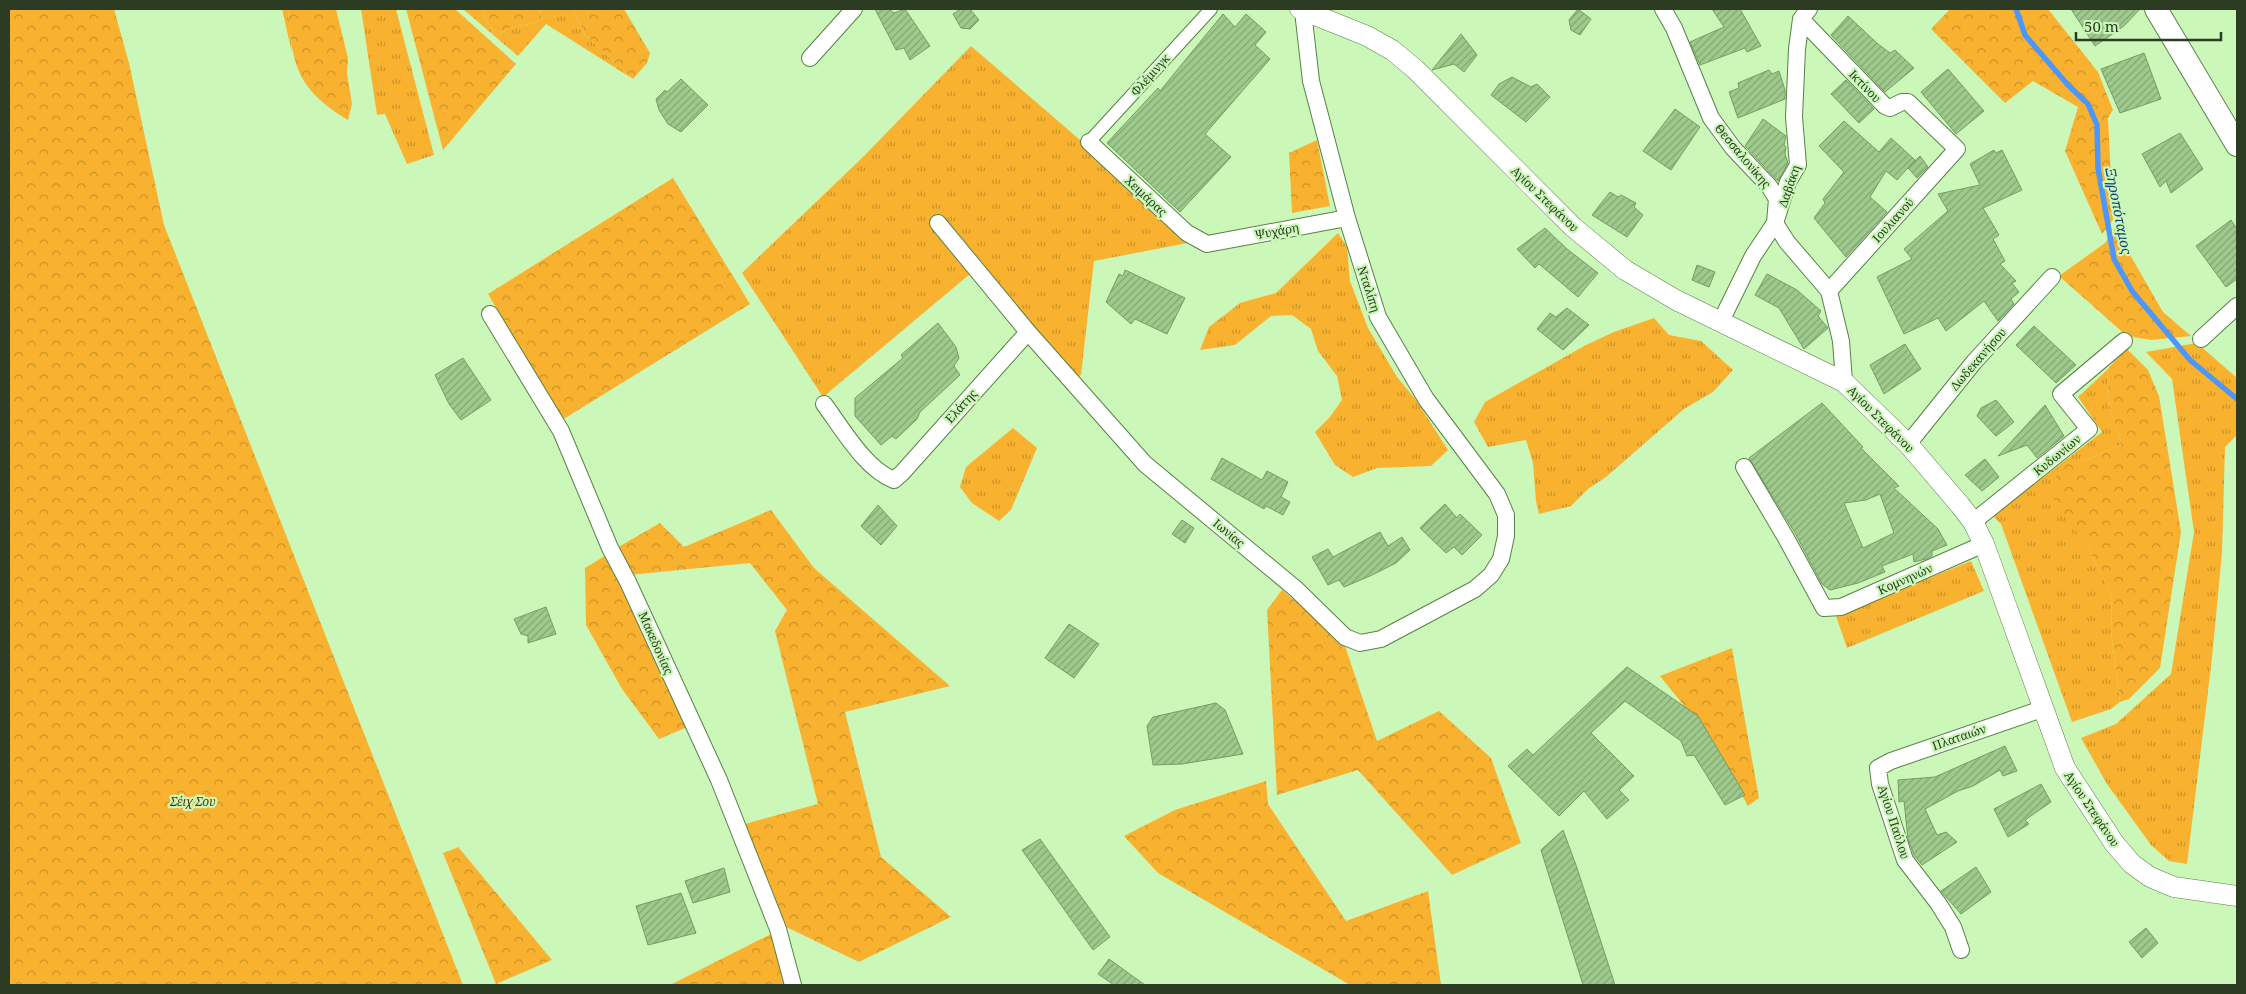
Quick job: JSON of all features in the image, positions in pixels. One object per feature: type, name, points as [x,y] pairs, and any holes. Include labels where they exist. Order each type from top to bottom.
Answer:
[{"type":"main road","points":[[2156,9],[2237,145]]},
{"type":"street","points":[[810,58],[854,9]]},
{"type":"street","name":"Φλέμινγκ","points":[[1089,142],[1210,9]]},
{"type":"street","name":"Θεσσαλονίκης","points":[[1663,9],[1674,28],[1712,118],[1733,148],[1769,186],[1777,199],[1776,223]]},
{"type":"street","name":"Νταλίπη","points":[[1303,10],[1311,81],[1347,218],[1378,317],[1426,399],[1497,494],[1506,515],[1506,536]]},
{"type":"street","name":"Αγίου Στεφάνου","points":[[1303,10],[1367,36],[1392,50],[1415,69],[1573,227],[1625,270],[1676,300],[1844,382],[1908,444],[1973,522],[1984,544],[2042,709],[2065,768],[2114,844],[2132,864],[2150,877],[2174,887],[2237,896]]},
{"type":"street","name":"Δαβάκη","points":[[1721,321],[1753,256],[1776,223],[1788,182],[1798,165],[1794,117],[1797,49],[1805,14]]},
{"type":"street","name":"Ικτίνου","points":[[1805,14],[1884,106],[1890,108],[1902,102],[1908,102],[1957,149]]},
{"type":"street","name":"Χειμάρας","points":[[1089,142],[1187,234],[1207,244]]},
{"type":"street","name":"Ιουλιανού","points":[[1828,291],[1957,149]]},
{"type":"street","name":"Ψυχάρη","points":[[1207,244],[1347,218]]},
{"type":"street","points":[[1776,223],[1787,242],[1828,291],[1841,341],[1844,382]]},
{"type":"street","name":"Ιωνίας","points":[[938,224],[980,271],[1028,332],[1145,464],[1296,589],[1338,631],[1360,644],[1390,635],[1475,590],[1490,575],[1501,559],[1506,536]]},
{"type":"street","name":"Δωδεκανήσου","points":[[1908,444],[1974,362],[2052,277]]},
{"type":"street","points":[[2201,338],[2237,306]]},
{"type":"street","name":"Μακεδονίας","points":[[490,314],[560,431],[610,548],[628,582],[715,771],[778,928],[792,985]]},
{"type":"street","name":"Ελάτης","points":[[824,404],[856,448],[880,474],[894,480],[1028,332]]},
{"type":"street","name":"Κυδωνίων","points":[[1973,522],[2089,429],[2061,394],[2124,341]]},
{"type":"street","name":"Κομνηνών","points":[[1744,467],[1824,608],[1841,607],[1984,544]]},
{"type":"street","name":"Πλαταιών","points":[[1878,768],[1891,761],[2042,709]]},
{"type":"street","name":"Αγίου Παύλου","points":[[1878,768],[1880,784],[1905,860],[1938,902],[1953,927],[1961,950]]},
{"type":"green space","name":"Σέιχ Σου","points":[[9,9],[114,9],[129,63],[164,225],[463,985],[9,985]]},
{"type":"green space","points":[[282,9],[288,9],[292,53]]},
{"type":"green space","points":[[288,9],[336,9],[348,58],[347,73],[352,104],[348,120],[318,98],[300,74],[292,46]]},
{"type":"green space","points":[[361,9],[396,9],[434,155],[407,164],[385,114],[377,115]]},
{"type":"green space","points":[[406,9],[455,9],[516,64],[443,150]]},
{"type":"green space","points":[[463,9],[483,9],[484,16],[497,36],[509,28],[530,24],[542,19],[540,9],[573,9],[585,35],[633,79],[546,24],[518,56]]},
{"type":"green space","points":[[483,9],[540,9],[542,19],[530,24],[509,28],[497,36],[484,16]]},
{"type":"green space","points":[[573,9],[624,9],[650,53],[647,63],[633,79],[585,35]]},
{"type":"green space","points":[[1950,9],[2048,9],[2098,72],[2113,110],[2108,118],[2113,220],[2102,234],[2065,151],[2078,107],[2033,81],[2005,103],[1931,29]]},
{"type":"green space","points":[[971,46],[1080,140],[1193,242],[1094,261],[1081,375],[1076,377],[982,264],[823,397],[742,273],[863,157]]},
{"type":"green space","points":[[1317,140],[1330,206],[1292,213],[1289,153]]},
{"type":"green space","points":[[673,178],[750,304],[562,420],[488,294]]},
{"type":"green space","points":[[2115,229],[2163,312],[2191,336],[2151,340],[2127,336],[2059,276],[2105,243]]},
{"type":"green space","points":[[1338,233],[1347,247],[1350,281],[1368,328],[1397,377],[1416,400],[1448,450],[1431,466],[1377,468],[1353,477],[1335,465],[1315,432],[1330,417],[1342,400],[1337,376],[1318,351],[1311,329],[1292,315],[1271,316],[1235,345],[1200,350],[1209,327],[1240,303],[1276,293]]},
{"type":"green space","points":[[1654,318],[1669,335],[1701,341],[1733,370],[1713,392],[1684,409],[1606,477],[1588,489],[1571,506],[1539,514],[1533,463],[1526,440],[1488,447],[1474,422],[1485,402],[1586,345],[1614,332]]},
{"type":"green space","points":[[2197,343],[2237,378],[2237,435],[2225,447],[2222,553],[2212,658],[2187,864],[2169,861],[2151,845],[2107,784],[2081,738],[2116,724],[2171,674],[2194,532],[2172,379],[2146,352]]},
{"type":"green space","points":[[2126,348],[2148,370],[2159,396],[2181,532],[2160,668],[2129,699],[2120,702],[2111,632],[2112,594],[2088,548],[2051,494],[2059,466],[2092,458],[2122,444],[2110,410],[2107,370]]},
{"type":"green space","points":[[2107,370],[2110,410],[2122,444],[2092,458],[2059,467],[2088,548],[2112,594],[2111,632],[2120,702],[2111,709],[2072,722],[2001,524],[1993,516],[2102,432],[2078,397]]},
{"type":"green space","points":[[1013,428],[1037,448],[1011,510],[999,521],[972,503],[960,487],[966,467]]},
{"type":"green space","points":[[771,510],[814,568],[950,686],[845,712],[881,857],[951,917],[859,962],[780,924],[741,825],[818,804],[775,631],[787,610],[750,563],[629,575],[615,549],[660,523],[684,547]]},
{"type":"green space","points":[[608,554],[690,726],[659,739],[622,689],[586,625],[585,568]]},
{"type":"green space","points":[[1971,561],[1984,591],[1847,648],[1836,616]]},
{"type":"green space","points":[[1282,590],[1343,640],[1377,741],[1439,711],[1491,758],[1521,843],[1452,875],[1358,770],[1277,795],[1267,610]]},
{"type":"green space","points":[[1732,648],[1759,798],[1748,806],[1706,733],[1660,676]]},
{"type":"green space","points":[[1266,781],[1268,804],[1346,921],[1428,891],[1441,985],[1350,985],[1158,873],[1124,836],[1175,810]]},
{"type":"green space","points":[[459,847],[552,960],[496,984],[443,853]]},
{"type":"green space","points":[[775,932],[789,985],[670,985]]},
{"type":"building","points":[[875,9],[889,9],[894,13],[905,9],[930,46],[910,60],[904,48],[896,50]]},
{"type":"building","points":[[961,9],[970,9],[979,20],[970,29],[961,28],[953,14]]},
{"type":"building","points":[[1578,9],[1591,19],[1580,35],[1571,30],[1569,20]]},
{"type":"building","points":[[1712,9],[1740,9],[1761,46],[1747,52],[1745,48],[1700,65],[1690,42],[1724,27]]},
{"type":"building","points":[[2071,9],[2140,9],[2124,26],[2095,46]]},
{"type":"building","points":[[1223,14],[1235,27],[1246,14],[1266,32],[1255,45],[1270,59],[1205,134],[1231,157],[1180,212],[1107,143],[1158,88],[1160,91]]},
{"type":"building","points":[[1848,16],[1878,44],[1890,53],[1895,50],[1914,68],[1885,92],[1831,35]]},
{"type":"building","points":[[1461,34],[1477,55],[1464,72],[1454,64],[1432,70]]},
{"type":"building","points":[[2144,53],[2161,99],[2120,113],[2101,69]]},
{"type":"building","points":[[1948,69],[1984,111],[1956,134],[1921,92]]},
{"type":"building","points":[[1769,70],[1772,74],[1779,71],[1785,90],[1785,99],[1738,118],[1729,92],[1739,88],[1738,83]]},
{"type":"building","points":[[1512,77],[1531,87],[1537,84],[1550,97],[1526,122],[1491,95],[1499,84]]},
{"type":"building","points":[[681,79],[708,105],[681,132],[668,124],[659,110],[656,99]]},
{"type":"building","points":[[1846,80],[1874,109],[1859,123],[1831,94]]},
{"type":"building","points":[[1675,109],[1700,127],[1671,170],[1643,151]]},
{"type":"building","points":[[1763,119],[1786,136],[1784,145],[1786,147],[1785,154],[1788,163],[1778,181],[1745,146]]},
{"type":"building","points":[[1844,121],[1879,152],[1891,138],[1915,160],[1897,180],[1886,171],[1870,197],[1887,212],[1846,257],[1814,218],[1825,203],[1823,199],[1844,172],[1819,146]]},
{"type":"building","points":[[2180,133],[2203,169],[2171,193],[2166,181],[2160,187],[2142,154]]},
{"type":"building","points":[[1994,150],[1996,153],[2002,150],[2022,190],[1983,208],[1999,235],[1993,239],[2005,261],[2000,264],[2016,281],[2012,283],[2019,292],[2011,299],[2014,304],[1998,321],[1984,301],[1946,331],[1938,318],[1904,334],[1877,277],[1912,259],[1904,249],[1948,211],[1938,194],[1980,185],[1970,164]]},
{"type":"building","points":[[1920,156],[1928,167],[1917,178],[1908,168]]},
{"type":"building","points":[[1610,192],[1618,197],[1621,195],[1636,203],[1634,207],[1643,215],[1627,237],[1592,215]]},
{"type":"building","points":[[2231,220],[2237,229],[2237,279],[2226,287],[2196,246]]},
{"type":"building","points":[[1545,228],[1567,249],[1598,273],[1578,297],[1539,264],[1535,268],[1517,249]]},
{"type":"building","points":[[1697,265],[1715,272],[1709,287],[1692,280]]},
{"type":"building","points":[[1125,270],[1185,298],[1167,334],[1135,319],[1131,324],[1106,302],[1119,274],[1123,276]]},
{"type":"building","points":[[1767,274],[1797,290],[1821,311],[1818,316],[1828,328],[1804,349],[1779,308],[1755,295]]},
{"type":"building","points":[[1567,308],[1589,325],[1563,350],[1537,329],[1550,313],[1556,317]]},
{"type":"building","points":[[938,323],[956,347],[959,358],[954,366],[960,375],[920,412],[917,419],[896,439],[892,436],[881,445],[855,416],[855,398],[903,358],[901,355]]},
{"type":"building","points":[[2034,326],[2076,365],[2056,383],[2016,345]]},
{"type":"building","points":[[1905,344],[1921,369],[1884,394],[1870,365]]},
{"type":"building","points":[[463,358],[491,400],[461,420],[449,404],[435,375]]},
{"type":"building","points":[[1996,400],[2014,422],[1996,436],[1977,416],[1981,408]]},
{"type":"building","points":[[1822,403],[1863,447],[1861,448],[1899,486],[1894,488],[1938,529],[1947,545],[1932,551],[1932,556],[1926,559],[1914,562],[1913,554],[1882,566],[1885,572],[1858,583],[1830,590],[1822,584],[1795,533],[1749,458]],"holes":[[[1880,494],[1894,533],[1863,548],[1844,503],[1866,500]]]},
{"type":"building","points":[[2045,405],[2064,436],[2037,458],[2027,445],[1998,456]]},
{"type":"building","points":[[1222,458],[1262,480],[1267,471],[1288,482],[1281,497],[1290,502],[1283,515],[1266,506],[1264,509],[1211,479]]},
{"type":"building","points":[[1985,459],[1999,477],[1982,491],[1965,475]]},
{"type":"building","points":[[1445,504],[1457,518],[1460,514],[1482,535],[1462,555],[1454,547],[1446,553],[1420,528]]},
{"type":"building","points":[[878,505],[897,526],[881,545],[861,526]]},
{"type":"building","points":[[1182,520],[1194,528],[1185,543],[1172,534]]},
{"type":"building","points":[[1380,532],[1388,546],[1402,537],[1410,550],[1396,563],[1370,576],[1344,587],[1339,580],[1328,585],[1312,557],[1328,549],[1333,557]]},
{"type":"building","points":[[546,607],[556,634],[528,643],[528,636],[521,634],[514,619]]},
{"type":"building","points":[[1069,624],[1099,644],[1074,678],[1045,658]]},
{"type":"building","points":[[1627,667],[1698,716],[1745,795],[1725,805],[1694,755],[1687,756],[1681,741],[1625,701],[1591,733],[1634,776],[1619,790],[1629,800],[1607,819],[1584,791],[1559,816],[1508,766],[1527,749],[1533,755]]},
{"type":"building","points":[[1216,703],[1225,710],[1243,754],[1182,764],[1153,765],[1147,726],[1153,717]]},
{"type":"building","points":[[2005,746],[2017,771],[2003,776],[2000,770],[1973,786],[1958,791],[1925,809],[1937,835],[1946,832],[1957,842],[1922,865],[1914,855],[1908,839],[1904,801],[1899,802],[1898,780],[1935,777]]},
{"type":"building","points":[[2041,784],[2051,802],[2025,820],[2029,824],[2008,837],[1994,809]]},
{"type":"building","points":[[1563,830],[1615,985],[1583,985],[1541,850]]},
{"type":"building","points":[[1040,839],[1110,937],[1093,950],[1022,850]]},
{"type":"building","points":[[1976,867],[1991,892],[1961,914],[1941,891]]},
{"type":"building","points":[[724,868],[730,892],[693,903],[685,881]]},
{"type":"building","points":[[681,893],[696,933],[648,945],[636,906]]},
{"type":"building","points":[[2146,928],[2158,943],[2142,958],[2129,942]]},
{"type":"building","points":[[1109,959],[1145,985],[1114,985],[1098,974]]},
{"type":"waterway","name":"Ξηροπόταμος","points":[[2016,9],[2025,35],[2068,85],[2088,104],[2097,125],[2098,168],[2114,259],[2132,291],[2190,360],[2237,399]]}]
